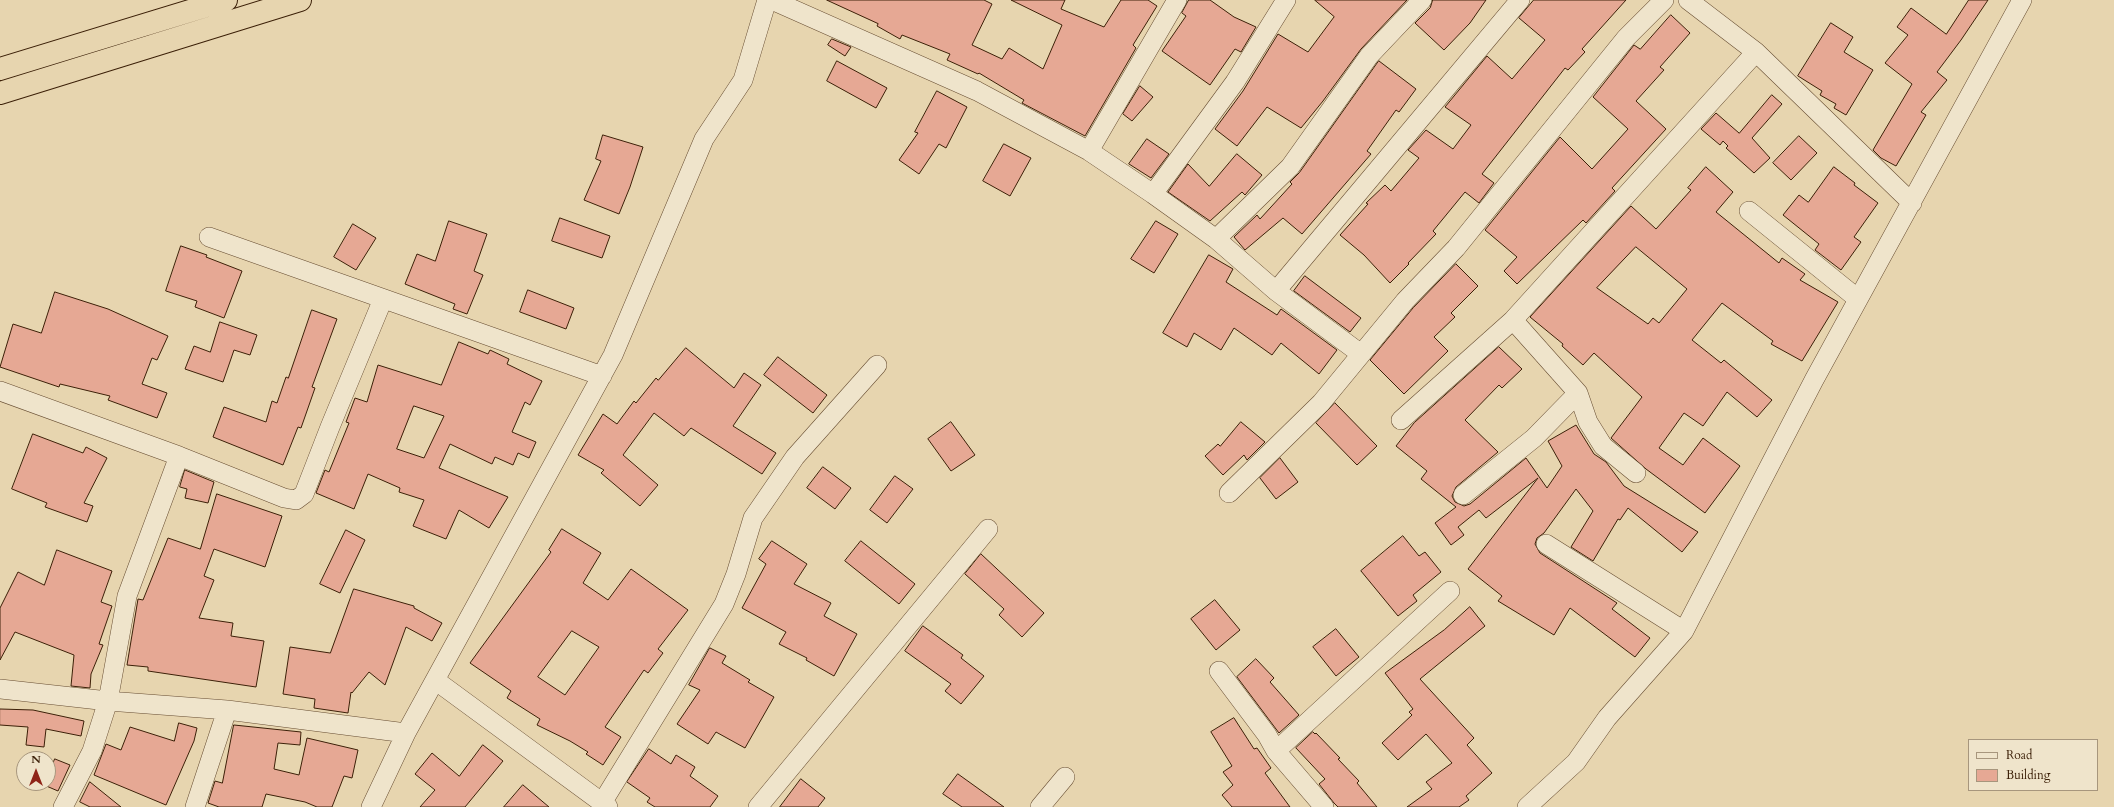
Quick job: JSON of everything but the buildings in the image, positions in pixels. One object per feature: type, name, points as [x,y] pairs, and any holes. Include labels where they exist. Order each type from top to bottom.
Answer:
[{"type":"highway","points":[[0,69],[226,0]]},
{"type":"highway","points":[[0,93],[300,0]]},
{"type":"street","points":[[371,807],[406,733],[613,355],[704,139],[743,80],[766,0]]},
{"type":"street","points":[[772,0],[977,91],[1089,151],[1216,239],[1276,291],[1361,354]]},
{"type":"street","points":[[1089,151],[1177,0]]},
{"type":"street","points":[[1153,194],[1236,82],[1286,0]]},
{"type":"street","points":[[1216,239],[1290,167],[1369,56],[1422,0]]},
{"type":"street","points":[[1276,291],[1520,0]]},
{"type":"street","points":[[1229,493],[1321,403],[1405,301],[1456,248],[1626,38],[1664,0]]},
{"type":"street","points":[[1688,0],[1756,52],[1912,204]]},
{"type":"street","points":[[1527,807],[1576,762],[1607,718],[1684,631],[1814,380],[1912,204],[2022,0]]},
{"type":"street","points":[[1401,420],[1513,320],[1756,52]]},
{"type":"street","points":[[1749,211],[1858,299]]},
{"type":"street","points":[[209,237],[602,376]]},
{"type":"street","points":[[0,391],[179,456],[284,498],[296,500],[304,494],[383,299]]},
{"type":"street","points":[[1513,320],[1578,393],[1588,422],[1603,446],[1636,473]]},
{"type":"street","points":[[435,680],[605,805],[724,604],[736,574],[753,518],[795,457],[877,365]]},
{"type":"street","points":[[1463,495],[1534,438],[1578,393]]},
{"type":"street","points":[[63,807],[92,752],[108,701],[127,596],[179,456]]},
{"type":"street","points":[[758,807],[988,529]]},
{"type":"street","points":[[1546,544],[1684,631]]},
{"type":"street","points":[[1276,751],[1450,591]]},
{"type":"street","points":[[1219,671],[1267,735],[1276,751],[1324,807]]},
{"type":"street","points":[[0,689],[108,701],[227,710],[406,733]]},
{"type":"street","points":[[195,807],[227,710]]},
{"type":"street","points":[[1040,807],[1065,777]]}]
